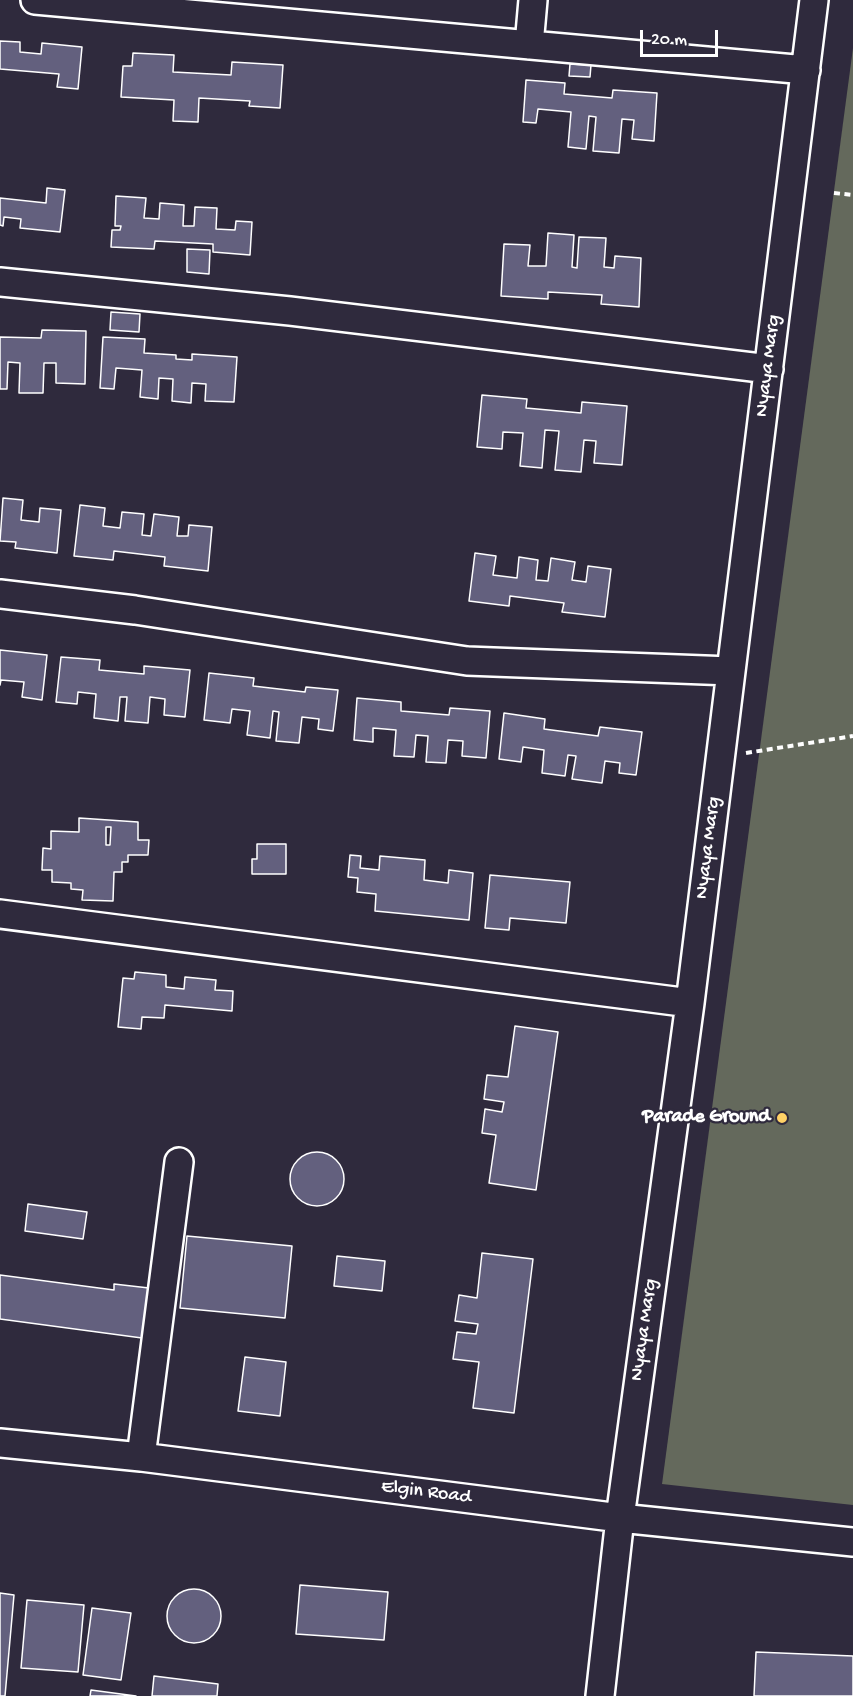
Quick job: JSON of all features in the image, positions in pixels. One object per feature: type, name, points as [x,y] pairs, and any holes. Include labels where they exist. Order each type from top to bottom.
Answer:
[{"type":"street","points":[[35,0],[806,70]]},
{"type":"street","points":[[529,45],[533,0]]},
{"type":"street","name":"Nyaya Marg","points":[[600,1696],[620,1518],[690,1003],[814,0]]},
{"type":"street","points":[[0,282],[290,311],[769,369]]},
{"type":"street","points":[[0,594],[135,610],[467,661],[731,671]]},
{"type":"street","points":[[0,914],[690,1003]]},
{"type":"street","points":[[141,1457],[180,1162]]},
{"type":"street","name":"Elgin Road","points":[[0,1443],[141,1457],[620,1518],[853,1542]]},
{"type":"path","points":[[834,193],[853,195]]},
{"type":"path","points":[[721,753],[759,753],[853,736]]},
{"type":"green space","name":"Parade Ground","points":[[853,48],[853,1505],[662,1484]]},
{"type":"building","points":[[0,41],[20,42],[20,52],[41,54],[42,43],[82,47],[78,89],[57,87],[59,74],[0,69]]},
{"type":"building","points":[[133,53],[174,55],[173,72],[231,75],[232,62],[283,65],[280,108],[249,106],[250,101],[199,98],[198,122],[173,121],[174,100],[121,97],[123,66],[132,66]]},
{"type":"building","points":[[570,64],[591,65],[590,77],[569,76]]},
{"type":"building","points":[[526,80],[565,83],[564,94],[612,98],[613,90],[657,93],[654,141],[632,139],[634,120],[622,119],[619,153],[593,151],[596,117],[589,116],[586,149],[568,147],[571,112],[538,109],[536,123],[523,122]]},
{"type":"building","points":[[47,188],[65,190],[60,232],[20,228],[21,219],[4,217],[3,226],[0,225],[0,198],[46,203]]},
{"type":"building","points":[[116,196],[146,198],[144,218],[159,219],[160,203],[184,205],[183,226],[194,226],[195,207],[217,208],[216,229],[235,230],[236,221],[252,222],[250,255],[213,252],[213,244],[155,241],[154,249],[111,247],[112,230],[120,230],[121,226],[115,226]]},
{"type":"building","points":[[548,233],[574,235],[572,267],[577,268],[579,237],[606,238],[604,267],[614,268],[615,256],[641,258],[639,307],[601,304],[602,295],[548,292],[548,299],[501,296],[504,244],[530,245],[528,266],[546,266]]},
{"type":"building","points":[[187,249],[210,250],[209,274],[187,272]]},
{"type":"building","points":[[111,312],[140,314],[139,332],[110,330]]},
{"type":"building","points":[[42,330],[86,331],[85,384],[56,383],[56,363],[44,363],[43,393],[19,393],[20,363],[8,362],[7,389],[0,389],[0,337],[41,338]]},
{"type":"building","points":[[103,337],[145,339],[144,353],[176,355],[176,359],[192,360],[192,354],[237,357],[234,402],[205,401],[206,384],[192,383],[191,403],[172,401],[173,379],[159,378],[158,399],[140,397],[142,370],[116,368],[114,389],[100,388]]},
{"type":"building","points":[[482,395],[527,399],[526,408],[581,413],[582,402],[627,406],[622,465],[594,463],[596,441],[584,440],[581,472],[555,470],[559,431],[545,430],[542,468],[520,466],[523,433],[503,432],[502,449],[477,447]]},
{"type":"building","points":[[3,498],[23,500],[21,520],[39,522],[40,508],[61,510],[57,553],[15,548],[16,542],[0,541]]},
{"type":"building","points":[[80,505],[105,508],[103,526],[120,528],[122,512],[144,514],[142,535],[151,536],[154,514],[179,517],[177,536],[188,536],[189,525],[212,527],[208,571],[164,566],[165,557],[114,551],[113,560],[74,556]]},
{"type":"building","points":[[475,553],[496,556],[493,575],[517,578],[519,557],[538,560],[536,580],[548,581],[551,558],[575,562],[572,580],[586,582],[588,566],[611,569],[605,617],[562,612],[564,603],[510,596],[509,606],[469,601]]},
{"type":"building","points":[[0,650],[47,655],[42,700],[22,697],[24,682],[1,680],[0,685]]},
{"type":"building","points":[[61,657],[100,660],[99,670],[144,674],[144,666],[190,670],[185,717],[164,715],[165,699],[150,697],[148,723],[125,721],[127,697],[120,697],[118,721],[94,718],[96,694],[78,692],[77,704],[56,702]]},
{"type":"building","points":[[209,673],[254,678],[253,686],[305,692],[306,687],[338,690],[333,731],[318,729],[319,719],[302,717],[299,743],[276,741],[279,712],[273,711],[270,738],[247,735],[250,711],[232,709],[230,723],[204,720]]},
{"type":"building","points":[[357,698],[401,702],[401,711],[449,715],[450,708],[490,711],[486,758],[462,756],[463,741],[448,740],[446,763],[426,762],[428,736],[416,735],[414,757],[394,756],[396,730],[373,728],[373,742],[354,740]]},
{"type":"building","points":[[504,713],[545,719],[544,729],[598,736],[600,727],[642,732],[636,775],[619,773],[620,763],[605,761],[602,783],[572,779],[576,756],[568,755],[565,776],[542,773],[544,750],[523,747],[521,762],[499,759]]},
{"type":"building","points":[[79,818],[138,822],[138,840],[149,840],[148,855],[128,855],[128,862],[122,862],[122,872],[114,872],[113,901],[82,900],[83,890],[71,889],[71,883],[52,882],[52,870],[42,870],[43,848],[51,849],[51,831],[79,832]],"holes":[[[106,827],[111,827],[110,845],[106,845]]]},
{"type":"building","points":[[257,844],[286,844],[286,874],[252,874],[252,859],[257,859]]},
{"type":"building","points":[[350,855],[361,856],[360,868],[379,870],[380,856],[425,860],[424,880],[448,883],[449,870],[473,873],[469,920],[375,911],[376,894],[357,892],[358,878],[348,877]]},
{"type":"building","points":[[490,875],[570,882],[566,923],[510,918],[509,930],[485,928]]},
{"type":"building","points":[[135,972],[166,975],[166,987],[184,989],[185,977],[216,980],[215,990],[233,991],[232,1011],[165,1005],[164,1018],[142,1017],[141,1029],[118,1027],[123,978],[134,979]]},
{"type":"building","points":[[515,1026],[558,1032],[536,1190],[489,1183],[496,1135],[482,1133],[485,1109],[502,1112],[504,1102],[484,1099],[487,1075],[508,1077]]},
{"type":"building","points":[[312,1152],[322,1152],[332,1156],[340,1164],[344,1179],[340,1194],[332,1202],[322,1206],[312,1206],[302,1202],[294,1194],[290,1184],[290,1174],[294,1164],[302,1156]]},
{"type":"building","points":[[28,1204],[87,1212],[83,1239],[25,1231]]},
{"type":"building","points":[[187,1236],[292,1246],[285,1318],[180,1308]]},
{"type":"building","points":[[482,1253],[533,1259],[514,1413],[473,1408],[479,1362],[453,1359],[457,1332],[476,1334],[478,1324],[455,1321],[459,1295],[477,1298]]},
{"type":"building","points":[[337,1256],[385,1261],[382,1291],[334,1286]]},
{"type":"building","points":[[0,1275],[114,1290],[114,1284],[149,1288],[142,1338],[0,1319]]},
{"type":"building","points":[[245,1357],[286,1362],[280,1416],[238,1411]]},
{"type":"building","points":[[300,1585],[388,1592],[384,1640],[296,1634]]},
{"type":"building","points":[[194,1589],[204,1591],[213,1597],[219,1606],[221,1616],[219,1626],[213,1635],[204,1641],[194,1643],[184,1641],[175,1635],[169,1626],[167,1616],[169,1606],[175,1597],[184,1591]]},
{"type":"building","points":[[0,1593],[14,1595],[5,1696],[0,1696]]},
{"type":"building","points":[[27,1600],[84,1605],[78,1672],[21,1668]]},
{"type":"building","points":[[92,1608],[131,1613],[121,1680],[83,1675]]},
{"type":"building","points":[[756,1652],[853,1656],[853,1696],[754,1696]]},
{"type":"building","points":[[154,1676],[218,1684],[217,1696],[152,1696]]},
{"type":"building","points":[[91,1690],[136,1696],[90,1696]]},
{"type":"place","name":"Parade Ground","points":[[782,1118]]}]
